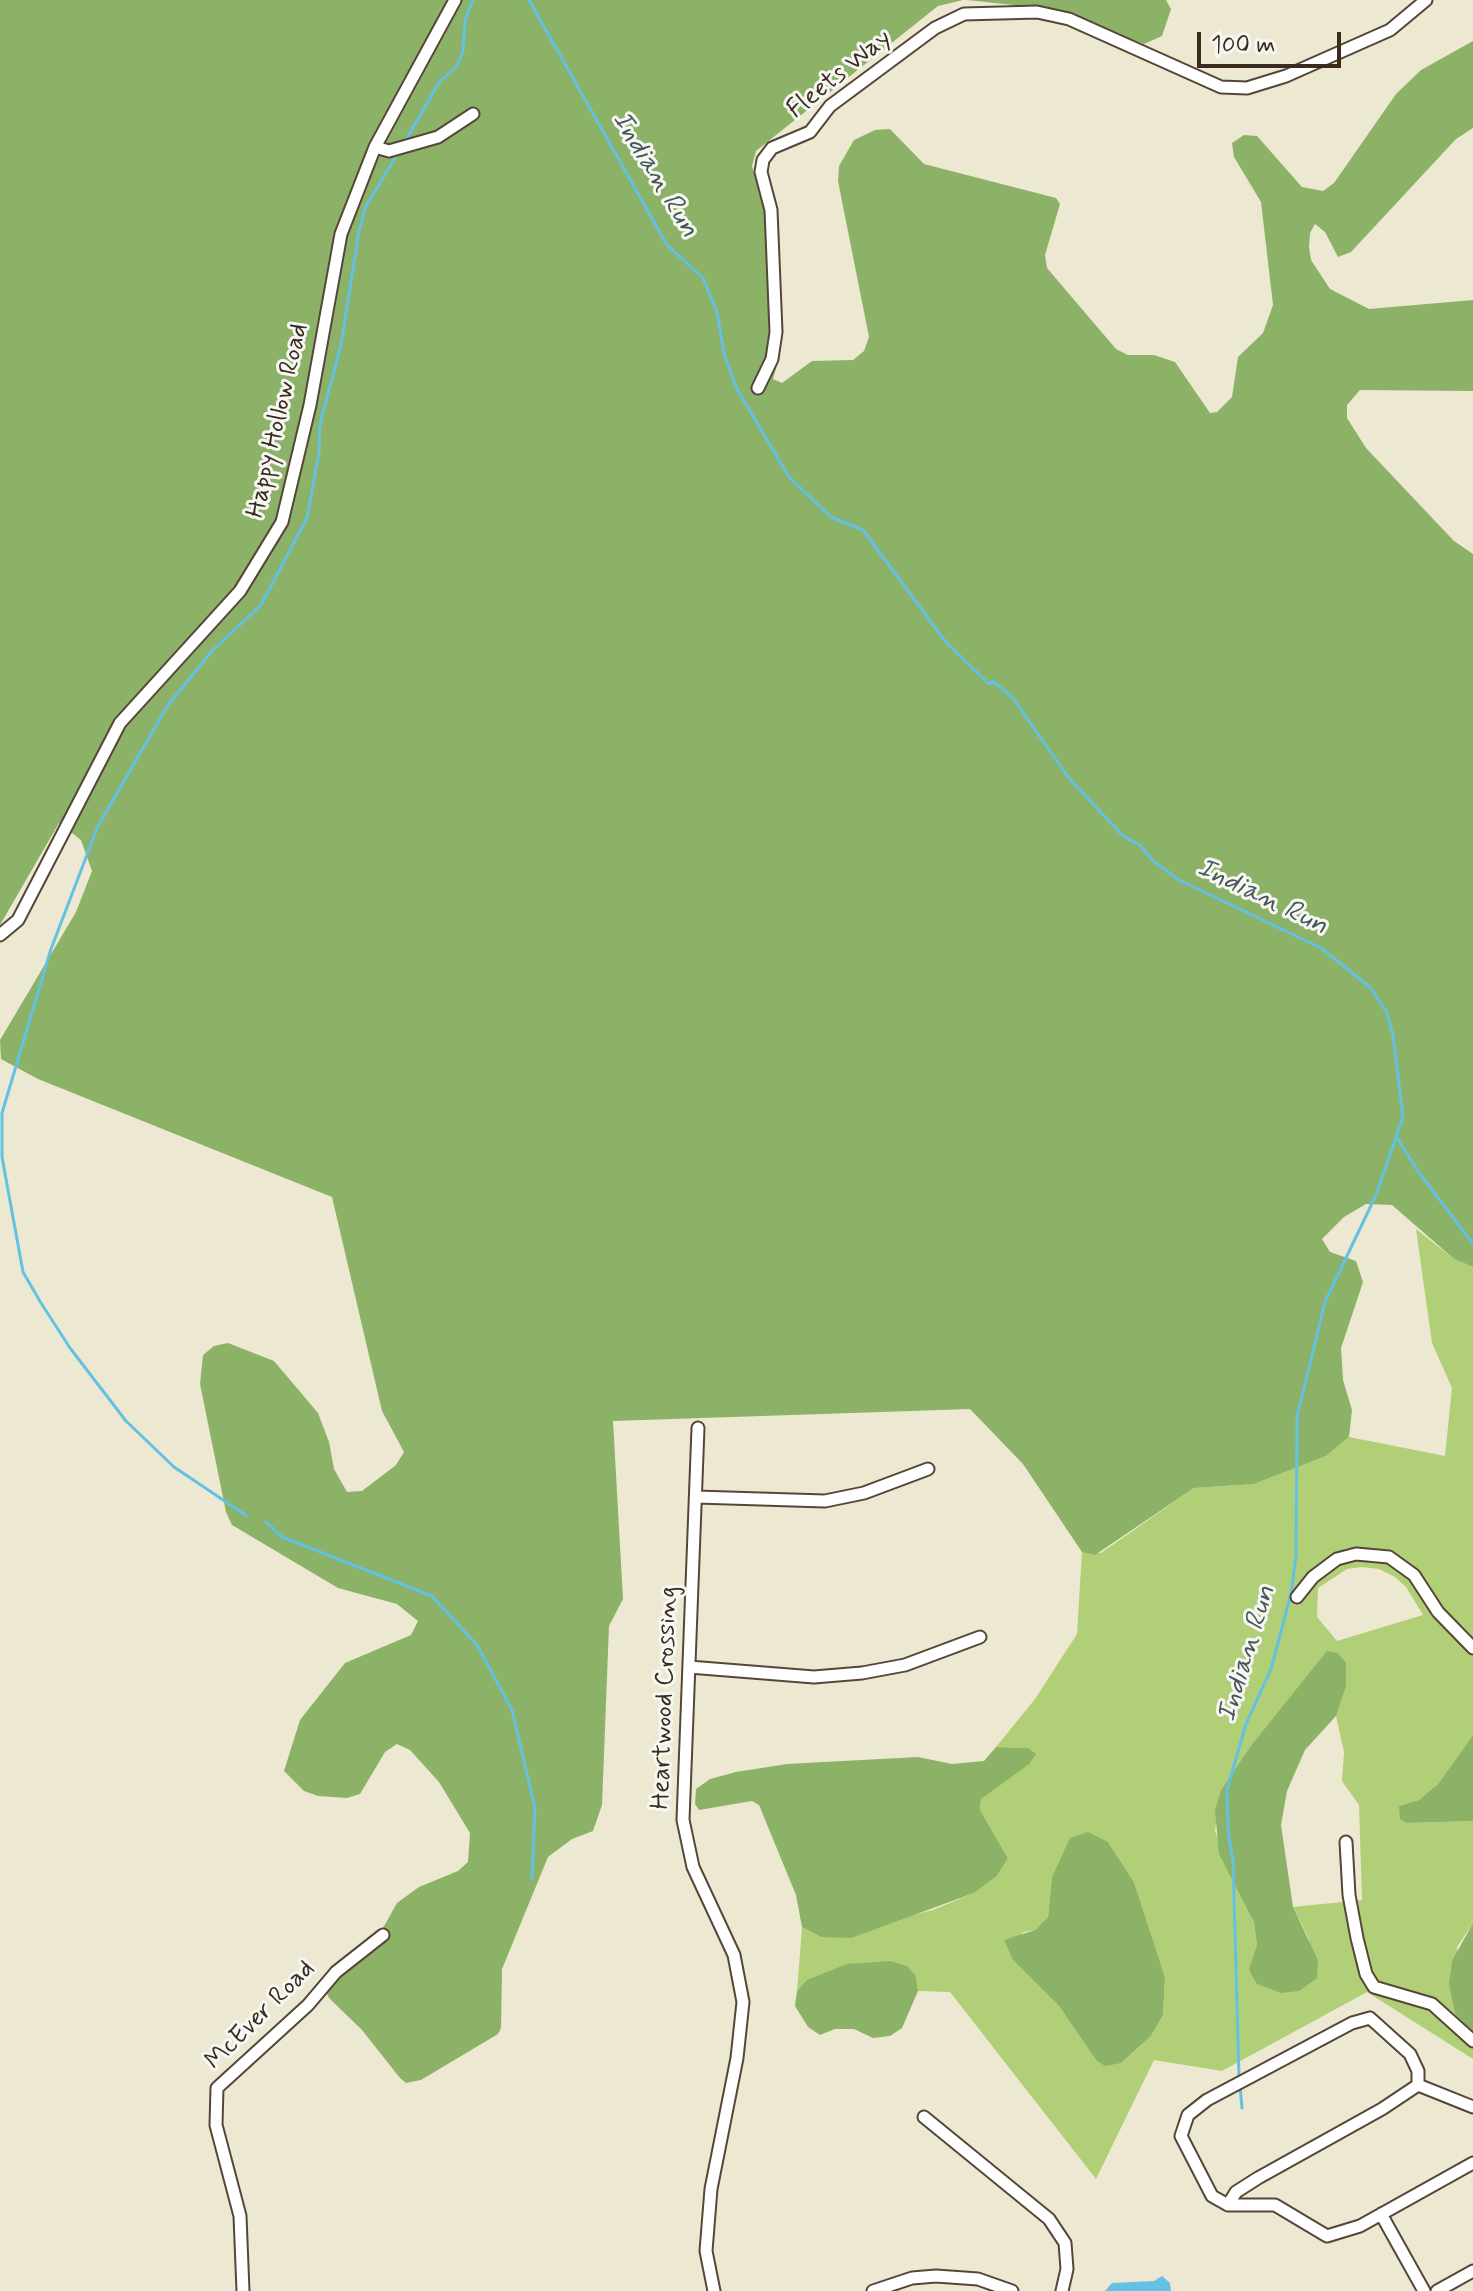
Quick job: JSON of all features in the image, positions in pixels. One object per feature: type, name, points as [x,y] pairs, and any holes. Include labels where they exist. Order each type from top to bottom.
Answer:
[{"type":"street","name":"Happy Hollow Road","points":[[0,935],[18,920],[120,723],[240,591],[282,522],[310,405],[341,234],[375,147],[455,0]]},
{"type":"street","name":"Fleets Way","points":[[758,388],[772,359],[776,332],[771,210],[761,172],[763,160],[772,148],[810,132],[830,106],[935,28],[964,14],[1037,12],[1069,19],[1221,87],[1247,88],[1286,76],[1390,30],[1426,0]]},
{"type":"street","points":[[375,147],[389,151],[438,137],[473,114]]},
{"type":"street","name":"Heartwood Crossing","points":[[698,1428],[683,1820],[693,1867],[734,1955],[743,2002],[737,2058],[711,2189],[706,2251],[714,2291]]},
{"type":"street","points":[[696,1497],[825,1501],[864,1493],[928,1469]]},
{"type":"street","points":[[1297,1597],[1313,1577],[1337,1559],[1356,1554],[1389,1557],[1414,1575],[1438,1612],[1473,1648]]},
{"type":"street","points":[[689,1667],[814,1677],[862,1673],[905,1665],[980,1637]]},
{"type":"street","points":[[1346,1842],[1349,1895],[1357,1938],[1366,1974],[1374,1987],[1432,2004],[1473,2041]]},
{"type":"street","name":"McEver Road","points":[[243,2291],[240,2216],[216,2125],[217,2088],[308,2005],[336,1972],[383,1935]]},
{"type":"street","points":[[1418,2085],[1418,2071],[1410,2054],[1370,2018],[1352,2023],[1207,2100],[1188,2115],[1181,2136],[1212,2196],[1228,2205],[1275,2205],[1327,2236],[1360,2226],[1473,2163]]},
{"type":"street","points":[[1418,2085],[1473,2107]]},
{"type":"street","points":[[1228,2205],[1236,2192],[1258,2178],[1382,2109],[1418,2085]]},
{"type":"street","points":[[924,2117],[1049,2219],[1065,2243],[1067,2269],[1062,2291]]},
{"type":"street","points":[[1381,2214],[1424,2291]]},
{"type":"street","points":[[1437,2291],[1473,2271]]},
{"type":"street","points":[[873,2291],[912,2278],[936,2276],[978,2279],[1012,2291]]},
{"type":"green space","points":[[0,0],[963,0],[938,6],[756,151],[752,166],[767,221],[777,365],[773,379],[782,383],[812,361],[853,360],[864,351],[869,337],[838,181],[839,166],[854,140],[875,130],[890,129],[924,164],[1056,198],[1060,204],[1045,255],[1047,268],[1116,349],[1128,355],[1154,355],[1175,362],[1210,413],[1217,412],[1232,397],[1238,357],[1263,333],[1273,305],[1261,202],[1234,157],[1232,143],[1244,135],[1257,136],[1302,187],[1323,191],[1334,183],[1396,94],[1421,70],[1473,41],[1473,128],[1456,139],[1351,252],[1338,257],[1325,232],[1315,224],[1310,233],[1309,247],[1311,260],[1330,289],[1369,309],[1473,300],[1473,391],[1360,390],[1347,405],[1347,418],[1366,448],[1454,541],[1473,554],[1473,1267],[1454,1259],[1392,1205],[1366,1204],[1344,1217],[1322,1239],[1330,1252],[1356,1261],[1363,1282],[1341,1348],[1343,1380],[1352,1410],[1349,1437],[1326,1456],[1254,1484],[1194,1488],[1095,1555],[1082,1552],[1023,1464],[970,1409],[613,1421],[623,1599],[609,1626],[602,1805],[593,1831],[572,1839],[548,1857],[502,1969],[501,2028],[498,2034],[421,2080],[406,2083],[321,1985],[326,1974],[383,1928],[397,1903],[419,1887],[458,1871],[468,1862],[470,1833],[439,1782],[410,1750],[397,1744],[385,1752],[360,1794],[347,1798],[318,1796],[304,1791],[284,1771],[300,1720],[345,1663],[411,1635],[418,1621],[397,1604],[338,1588],[232,1525],[226,1512],[200,1384],[203,1355],[214,1346],[228,1343],[274,1361],[318,1413],[329,1442],[334,1469],[347,1492],[362,1491],[396,1465],[404,1452],[382,1411],[332,1197],[38,1079],[1,1059],[0,1040],[76,912],[92,871],[81,840],[59,823],[0,925]]},
{"type":"green space","points":[[967,0],[1166,0],[1171,9],[1162,36],[1144,44],[1050,9]]},
{"type":"green space","points":[[1416,1229],[1454,1259],[1473,1267],[1473,1735],[1438,1784],[1419,1800],[1399,1806],[1407,1823],[1473,1821],[1473,1923],[1457,1947],[1473,2035],[1473,2059],[1367,1992],[1222,2071],[1154,2060],[1096,2179],[950,1992],[918,1991],[916,1976],[797,1991],[802,1927],[821,1937],[933,1910],[974,1893],[997,1876],[1008,1858],[980,1810],[981,1798],[1004,1780],[1028,1748],[996,1747],[1035,1699],[1077,1634],[1082,1552],[1101,1553],[1194,1488],[1254,1484],[1326,1456],[1349,1437],[1445,1456],[1452,1388],[1432,1343]],"holes":[[[1347,1569],[1379,1569],[1395,1577],[1406,1587],[1423,1615],[1337,1641],[1317,1617],[1318,1588]],[[1346,1687],[1336,1716],[1344,1752],[1342,1781],[1359,1805],[1362,1900],[1293,1907],[1310,1941],[1249,1968],[1257,1945],[1254,1922],[1215,1831],[1221,1790],[1250,1747]],[[1108,1842],[1134,1882],[1165,1977],[1163,2015],[1151,2036],[1121,2063],[1096,2060],[1059,2006],[1013,1960],[1023,1932],[1035,1930],[1048,1917],[1052,1877]]]},
{"type":"green space","points":[[1327,1651],[1338,1653],[1346,1663],[1346,1687],[1336,1716],[1305,1750],[1287,1791],[1281,1825],[1293,1907],[1318,1960],[1317,1978],[1299,1991],[1281,1993],[1257,1984],[1251,1974],[1249,1968],[1257,1945],[1254,1922],[1219,1854],[1215,1810],[1221,1790],[1250,1747]]},
{"type":"green space","points":[[1473,1735],[1473,1821],[1407,1823],[1400,1819],[1399,1806],[1419,1800],[1438,1784]]},
{"type":"green space","points":[[996,1747],[1028,1748],[1036,1754],[1029,1764],[981,1799],[980,1810],[1008,1858],[997,1876],[974,1893],[851,1938],[821,1937],[802,1927],[796,1895],[759,1805],[752,1801],[699,1810],[695,1804],[696,1789],[710,1779],[736,1772],[787,1764],[918,1757],[952,1764],[984,1761]]},
{"type":"green space","points":[[1088,1832],[1108,1842],[1134,1882],[1165,1977],[1163,2015],[1151,2036],[1121,2063],[1105,2066],[1096,2060],[1059,2006],[1013,1960],[1004,1940],[1035,1930],[1048,1917],[1052,1877],[1070,1838]]},
{"type":"green space","points":[[1473,1923],[1473,2035],[1455,2013],[1449,1984],[1452,1961]]},
{"type":"green space","points":[[890,1961],[907,1966],[916,1976],[918,1991],[902,2028],[890,2036],[873,2038],[854,2029],[835,2029],[820,2035],[808,2027],[795,2006],[797,1991],[807,1980],[847,1964]]},
{"type":"water","points":[[1162,2276],[1170,2283],[1171,2291],[1105,2291],[1112,2283],[1154,2281]]},
{"type":"waterway","points":[[404,143],[440,81],[457,66],[463,51],[465,20],[473,0]]},
{"type":"waterway","name":"Indian Run","points":[[529,0],[667,245],[703,278],[717,312],[724,354],[737,389],[789,477],[831,517],[863,530],[945,641],[989,684],[993,681],[1013,698],[1068,777],[1123,836],[1140,845],[1153,861],[1179,880],[1321,948],[1370,987],[1387,1013],[1393,1035],[1403,1117],[1376,1195],[1325,1302],[1297,1417],[1296,1556],[1291,1594],[1271,1669],[1246,1724],[1227,1790],[1228,1831],[1233,1861],[1239,2077]]},
{"type":"waterway","points":[[247,1516],[174,1467],[126,1421],[70,1348],[41,1303],[23,1272],[2,1157],[2,1113],[51,949],[98,826],[168,705],[212,651],[261,605],[307,518],[319,453],[320,424],[341,345],[359,231],[366,206],[398,153]]},
{"type":"waterway","points":[[1397,1138],[1473,1244]]},
{"type":"waterway","points":[[266,1522],[282,1537],[432,1596],[477,1645],[512,1710],[535,1808],[532,1879]]},
{"type":"waterway","name":"Indian Run","points":[[1240,2085],[1242,2108]]}]
